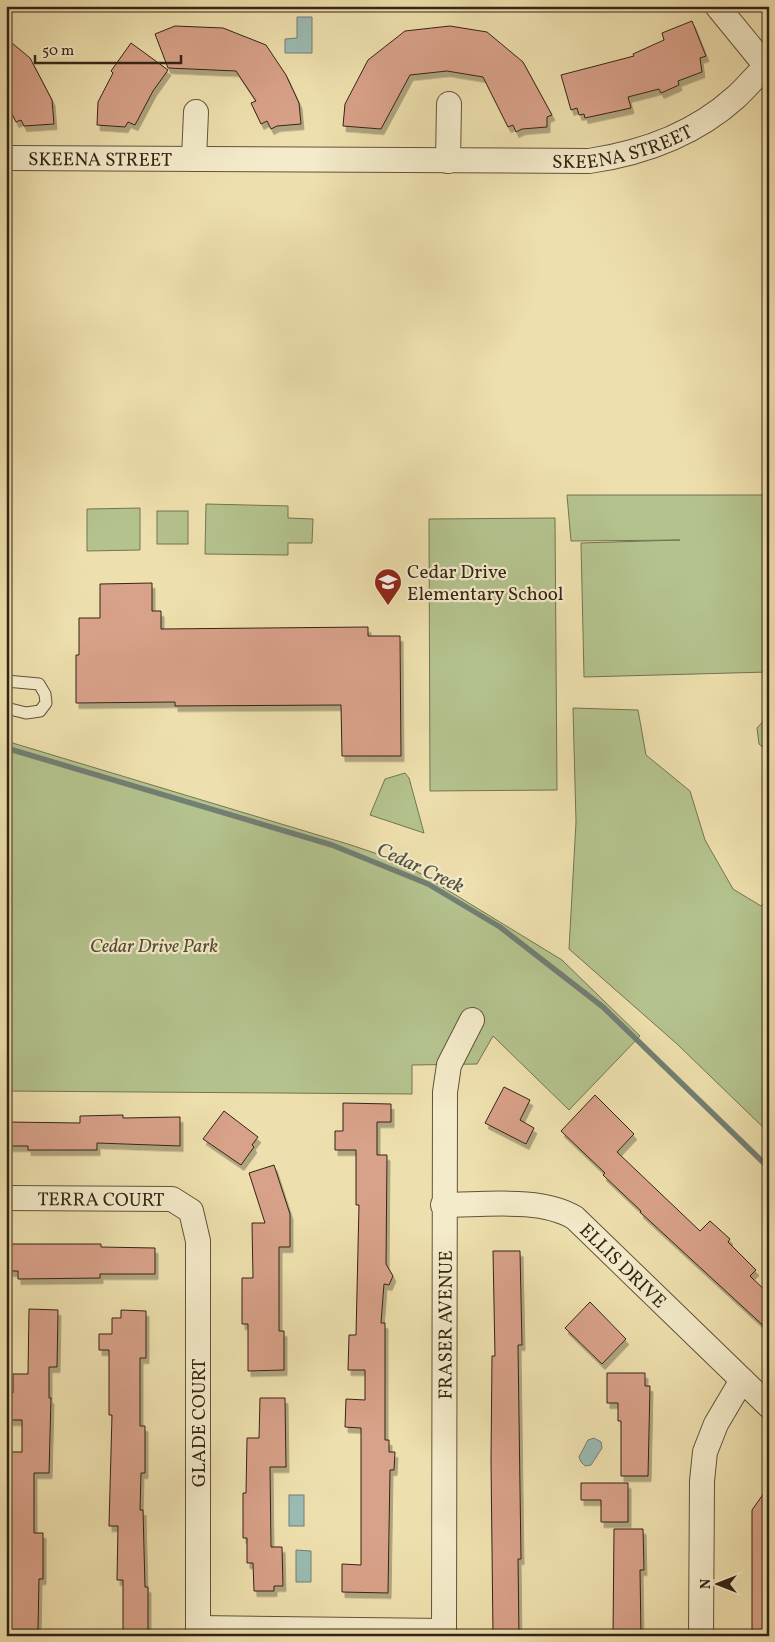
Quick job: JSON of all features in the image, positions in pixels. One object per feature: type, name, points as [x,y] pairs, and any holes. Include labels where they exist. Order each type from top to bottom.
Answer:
[{"type":"street","points":[[717,6],[768,65]]},
{"type":"street","name":"SKEENA STREET","points":[[6,158],[589,161],[634,153],[684,134],[707,120],[736,97],[768,65]]},
{"type":"street","points":[[448,161],[449,104]]},
{"type":"street","name":"SKEENA STREET","points":[[194,158],[196,112]]},
{"type":"street","name":"FRASER AVENUE","points":[[444,1633],[443,1205],[446,1075],[449,1065],[472,1020]]},
{"type":"street","name":"TERRA COURT","points":[[6,1198],[172,1199],[192,1211]]},
{"type":"street","name":"ELLIS DRIVE","points":[[443,1205],[539,1206],[555,1208],[570,1215],[586,1227],[769,1406]]},
{"type":"street","name":"GLADE COURT","points":[[192,1211],[198,1242],[198,1632]]},
{"type":"street","points":[[701,1636],[702,1481],[705,1452],[716,1424],[742,1380]]},
{"type":"street","points":[[198,1632],[444,1633]]},
{"type":"lane","points":[[6,681],[26,681],[39,684],[45,694],[46,703],[40,711],[26,713],[6,708]]},
{"type":"green space","points":[[567,495],[769,495],[769,672],[584,677],[581,543],[680,540],[571,541]]},
{"type":"green space","points":[[206,504],[288,506],[288,518],[313,519],[312,543],[288,543],[288,555],[205,554]]},
{"type":"green space","points":[[140,508],[140,550],[87,551],[87,509]]},
{"type":"green space","points":[[157,511],[188,511],[188,544],[157,544]]},
{"type":"green space","points":[[555,518],[557,790],[430,791],[429,519]]},
{"type":"green space","points":[[573,708],[638,710],[646,755],[690,791],[705,840],[733,889],[761,906],[769,898],[769,1133],[677,1044],[569,949],[576,822]]},
{"type":"green space","points":[[769,715],[769,753],[759,744],[757,728]]},
{"type":"green space","name":"Cedar Drive Park","points":[[6,741],[351,845],[410,865],[408,869],[418,872],[562,960],[640,1036],[569,1110],[493,1036],[477,1064],[412,1065],[412,1094],[6,1091]]},
{"type":"green space","points":[[405,773],[409,778],[424,833],[370,815],[385,779]]},
{"type":"water","points":[[297,17],[312,17],[312,53],[285,53],[285,39],[297,38]]},
{"type":"water","points":[[594,1438],[601,1442],[602,1448],[591,1465],[585,1466],[579,1457],[588,1440]]},
{"type":"water","points":[[289,1495],[304,1495],[304,1526],[289,1526]]},
{"type":"water","points":[[296,1550],[311,1551],[311,1582],[296,1582]]},
{"type":"building","points":[[692,21],[706,56],[700,58],[702,72],[678,81],[679,85],[661,93],[659,89],[628,97],[631,108],[585,118],[584,114],[579,115],[577,108],[571,110],[561,75],[634,56],[633,54],[664,40],[662,33]]},
{"type":"building","points":[[175,26],[223,28],[266,45],[286,75],[299,103],[301,124],[277,126],[271,129],[267,121],[261,124],[251,103],[256,101],[236,71],[168,68],[155,34]]},
{"type":"building","points":[[450,26],[487,32],[523,62],[552,115],[547,117],[547,127],[522,129],[516,132],[513,125],[508,127],[483,77],[447,71],[410,75],[381,129],[343,126],[345,104],[368,60],[405,31]]},
{"type":"building","points":[[6,38],[30,58],[52,100],[54,124],[24,126],[21,120],[16,122],[6,102]]},
{"type":"building","points":[[131,43],[168,70],[153,91],[135,125],[128,122],[125,127],[97,125],[98,102],[113,73],[111,71]]},
{"type":"building","points":[[152,583],[152,611],[161,611],[161,629],[368,627],[368,636],[400,636],[401,756],[342,756],[341,705],[175,706],[175,702],[76,703],[76,655],[79,655],[79,618],[100,618],[100,584]]},
{"type":"building","points":[[504,1087],[530,1100],[520,1120],[534,1128],[526,1144],[485,1123]]},
{"type":"building","points":[[595,1095],[634,1134],[617,1152],[700,1231],[710,1221],[730,1239],[728,1242],[756,1270],[750,1276],[769,1294],[769,1331],[640,1212],[603,1175],[605,1173],[561,1131]]},
{"type":"building","points":[[343,1103],[391,1104],[391,1122],[377,1122],[377,1155],[387,1155],[386,1264],[393,1276],[389,1285],[384,1284],[381,1323],[385,1323],[385,1440],[389,1440],[389,1452],[395,1452],[394,1470],[390,1470],[388,1593],[342,1592],[342,1564],[361,1565],[361,1428],[345,1427],[346,1399],[365,1400],[365,1370],[348,1370],[349,1335],[356,1335],[359,1205],[356,1205],[356,1150],[335,1150],[335,1131],[343,1131]]},
{"type":"building","points":[[224,1111],[258,1137],[252,1145],[254,1147],[241,1165],[203,1139]]},
{"type":"building","points":[[123,1115],[123,1118],[180,1117],[180,1146],[97,1143],[97,1150],[28,1150],[28,1146],[6,1146],[6,1122],[80,1123],[80,1116]]},
{"type":"building","points":[[274,1165],[290,1214],[290,1247],[279,1247],[279,1331],[284,1331],[284,1370],[248,1371],[248,1324],[242,1324],[242,1278],[253,1278],[252,1223],[265,1223],[249,1173]]},
{"type":"building","points":[[6,1244],[101,1244],[101,1247],[155,1248],[155,1274],[100,1274],[100,1278],[18,1279],[18,1271],[6,1271]]},
{"type":"building","points":[[493,1251],[520,1251],[522,1345],[518,1345],[521,1559],[518,1559],[519,1636],[493,1636],[491,1460],[492,1356],[495,1356]]},
{"type":"building","points":[[590,1302],[626,1339],[602,1364],[565,1328]]},
{"type":"building","points":[[29,1309],[58,1310],[57,1367],[49,1367],[49,1398],[51,1398],[49,1473],[34,1473],[34,1533],[43,1533],[43,1579],[39,1579],[38,1630],[6,1630],[6,1452],[22,1452],[22,1420],[6,1420],[6,1393],[13,1393],[13,1374],[28,1374]]},
{"type":"building","points":[[121,1310],[146,1311],[146,1358],[140,1358],[140,1426],[145,1426],[145,1473],[141,1473],[140,1510],[143,1510],[145,1587],[148,1587],[148,1633],[123,1633],[123,1580],[117,1580],[118,1526],[109,1526],[112,1415],[109,1415],[109,1350],[99,1350],[99,1334],[112,1334],[112,1318],[121,1318]]},
{"type":"building","points":[[607,1373],[645,1373],[645,1386],[650,1386],[648,1476],[621,1476],[621,1421],[618,1421],[618,1403],[607,1403]]},
{"type":"building","points":[[260,1398],[285,1398],[286,1467],[270,1467],[271,1547],[282,1547],[283,1586],[274,1586],[274,1591],[254,1591],[253,1563],[247,1563],[247,1538],[243,1538],[243,1493],[246,1493],[247,1438],[259,1438]]},
{"type":"building","points":[[581,1483],[628,1483],[628,1522],[601,1522],[601,1500],[581,1500]]},
{"type":"building","points":[[769,1486],[769,1632],[752,1633],[752,1510]]},
{"type":"building","points":[[614,1529],[643,1529],[644,1570],[640,1570],[641,1636],[613,1636]]},
{"type":"waterway","name":"Cedar Creek","points":[[6,748],[332,845],[428,884],[500,927],[603,1007],[769,1168]]},
{"type":"place","name":"Cedar Drive Elementary School","points":[[388,606]]}]
